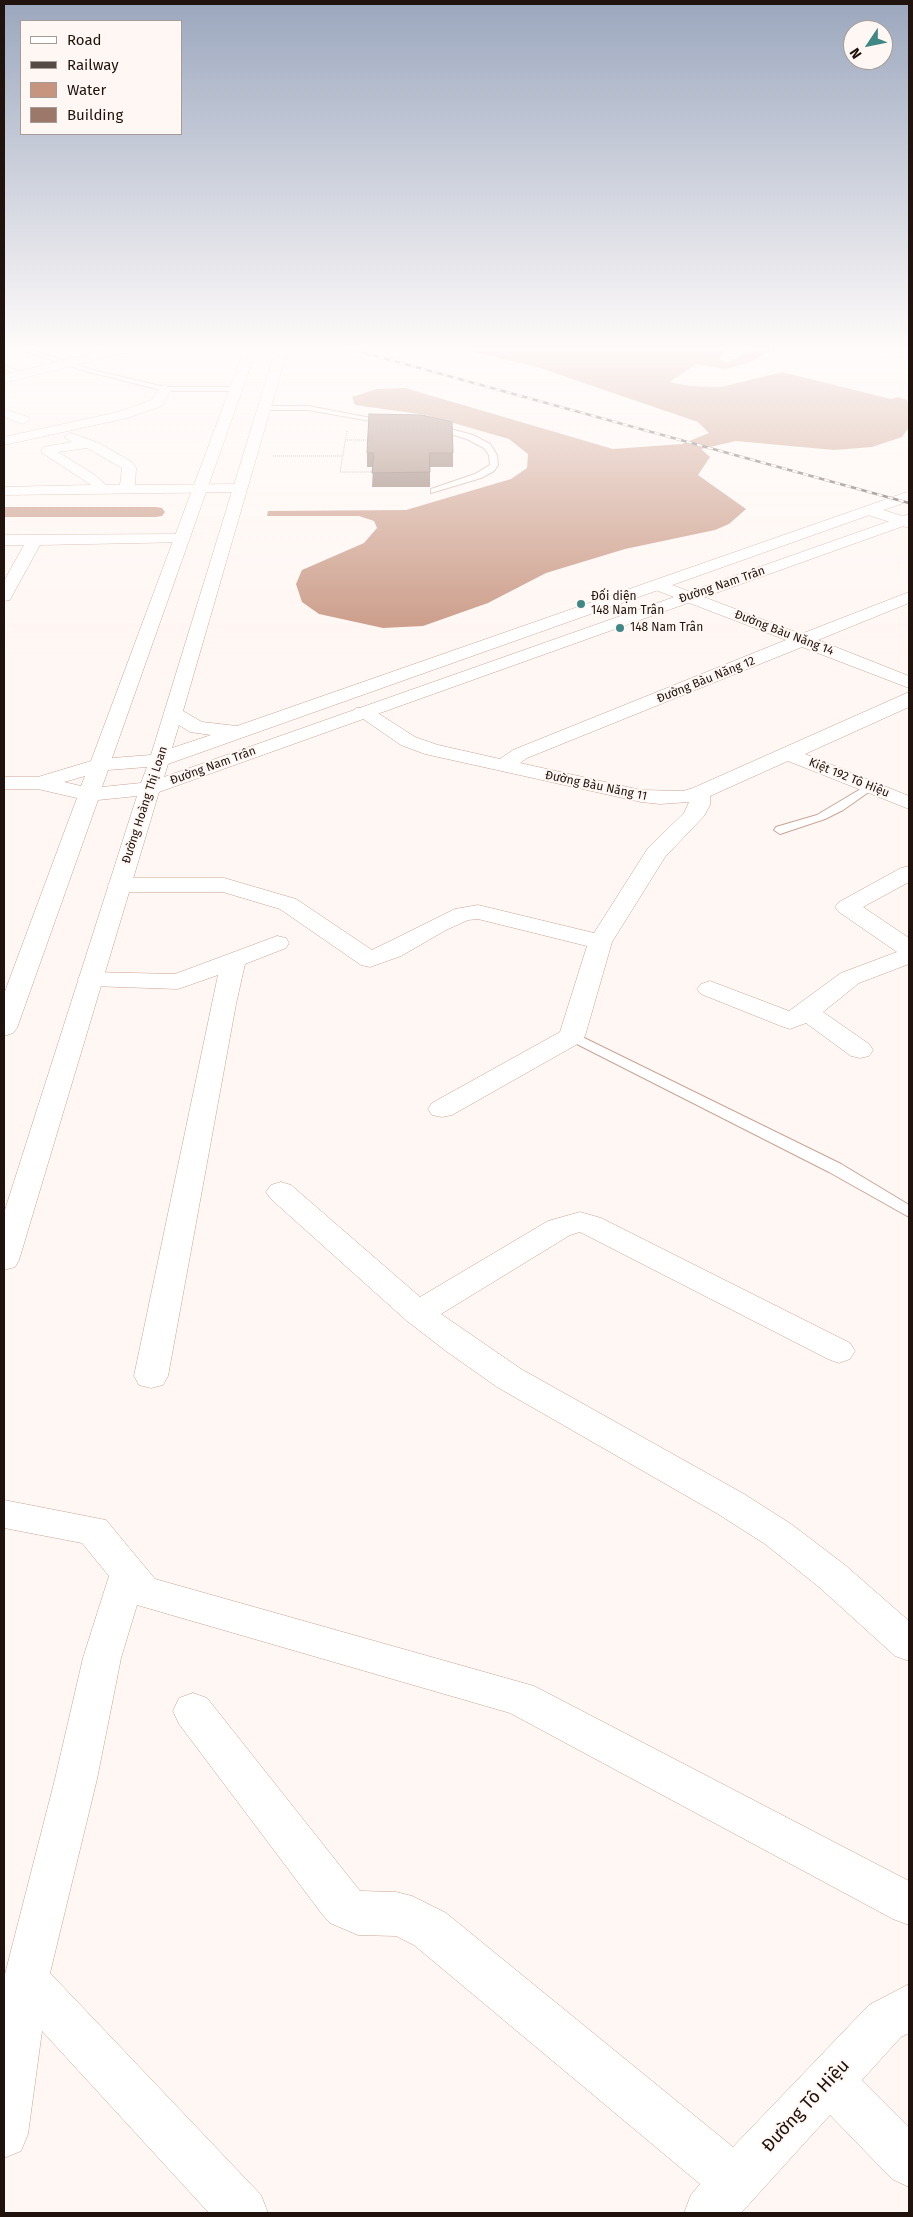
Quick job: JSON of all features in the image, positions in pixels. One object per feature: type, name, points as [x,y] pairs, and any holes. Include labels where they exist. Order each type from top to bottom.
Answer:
[{"type":"street","points":[[48,451],[97,483],[101,490]]},
{"type":"street","points":[[102,451],[127,465],[129,468],[127,490]]},
{"type":"street","points":[[4,1028],[214,451]]},
{"type":"street","name":"Đường Hoàng Thị Loan","points":[[4,1260],[159,760],[251,451]]},
{"type":"street","points":[[4,491],[240,488]]},
{"type":"street","name":"Đường Nam Trân","points":[[38,783],[100,765],[159,760],[909,496]]},
{"type":"street","points":[[870,511],[907,521]]},
{"type":"street","name":"Đường Nam Trân","points":[[38,783],[89,794],[149,789],[907,521]]},
{"type":"street","points":[[6,589],[35,539]]},
{"type":"street","points":[[4,540],[182,539]]},
{"type":"street","name":"Đường Bàu Năng 14","points":[[659,585],[909,682]]},
{"type":"street","name":"Đường Bàu Năng 12","points":[[504,766],[520,754],[804,641],[909,597]]},
{"type":"street","name":"Đường Bàu Năng 11","points":[[363,712],[408,741],[432,750],[641,796],[683,797],[700,793],[905,702],[909,698]]},
{"type":"street","points":[[173,713],[197,728],[239,732]]},
{"type":"street","name":"Kiệt 192 Tô Hiệu","points":[[788,754],[909,803]]},
{"type":"street","points":[[4,783],[38,783]]},
{"type":"street","points":[[442,1109],[572,1036],[600,942],[656,853],[693,816],[700,793]]},
{"type":"street","points":[[909,873],[847,907],[909,949]]},
{"type":"street","points":[[119,884],[224,885],[288,904],[370,960],[392,951],[438,925],[463,914],[478,912],[600,942]]},
{"type":"street","points":[[90,979],[178,982],[277,943]]},
{"type":"street","points":[[710,989],[790,1021],[807,1012],[850,978],[909,956]]},
{"type":"street","points":[[151,1376],[223,1004],[234,960]]},
{"type":"street","points":[[807,1012],[860,1050]]},
{"type":"street","points":[[281,1192],[418,1313],[457,1343],[509,1378],[731,1504],[778,1534],[832,1576],[909,1644]]},
{"type":"street","points":[[418,1313],[559,1228],[580,1222],[590,1225],[839,1350]]},
{"type":"street","points":[[4,1514],[93,1530],[143,1591],[520,1698],[909,1904]]},
{"type":"street","points":[[4,2134],[26,1980],[76,1779],[102,1658],[128,1573]]},
{"type":"street","points":[[193,1711],[337,1899],[346,1908],[358,1913],[396,1914],[412,1918],[430,1929],[722,2197]]},
{"type":"street","points":[[26,1980],[243,2213]]},
{"type":"street","name":"Đường Tô Hiệu","points":[[722,2197],[885,2021],[909,2007]]},
{"type":"street","points":[[830,2081],[909,2162]]},
{"type":"lane","points":[[434,491],[485,473],[494,464],[491,451]]},
{"type":"lane","points":[[780,830],[821,817],[839,808],[869,787]]},
{"type":"lane","points":[[572,1036],[835,1168],[909,1212]]},
{"type":"path","points":[[343,451],[340,472],[379,472]]},
{"type":"path","points":[[250,456],[342,456]]},
{"type":"water","points":[[525,451],[704,451],[710,457],[698,475],[746,509],[729,524],[715,530],[625,549],[546,573],[488,603],[423,626],[383,628],[319,614],[302,602],[296,584],[302,570],[364,543],[377,528],[374,521],[359,516],[267,516],[268,511],[406,510],[511,479],[527,468],[528,454]]},
{"type":"building","points":[[367,451],[453,451],[453,453],[429,453],[430,472],[372,473],[374,453],[367,453]]},
{"type":"waterway","points":[[4,512],[156,512]]},
{"type":"railway","points":[[722,451],[909,503]]},
{"type":"place","name":"Đối diện 148 Nam Trân","points":[[581,604]]},
{"type":"place","name":"148 Nam Trân","points":[[620,628]]}]
